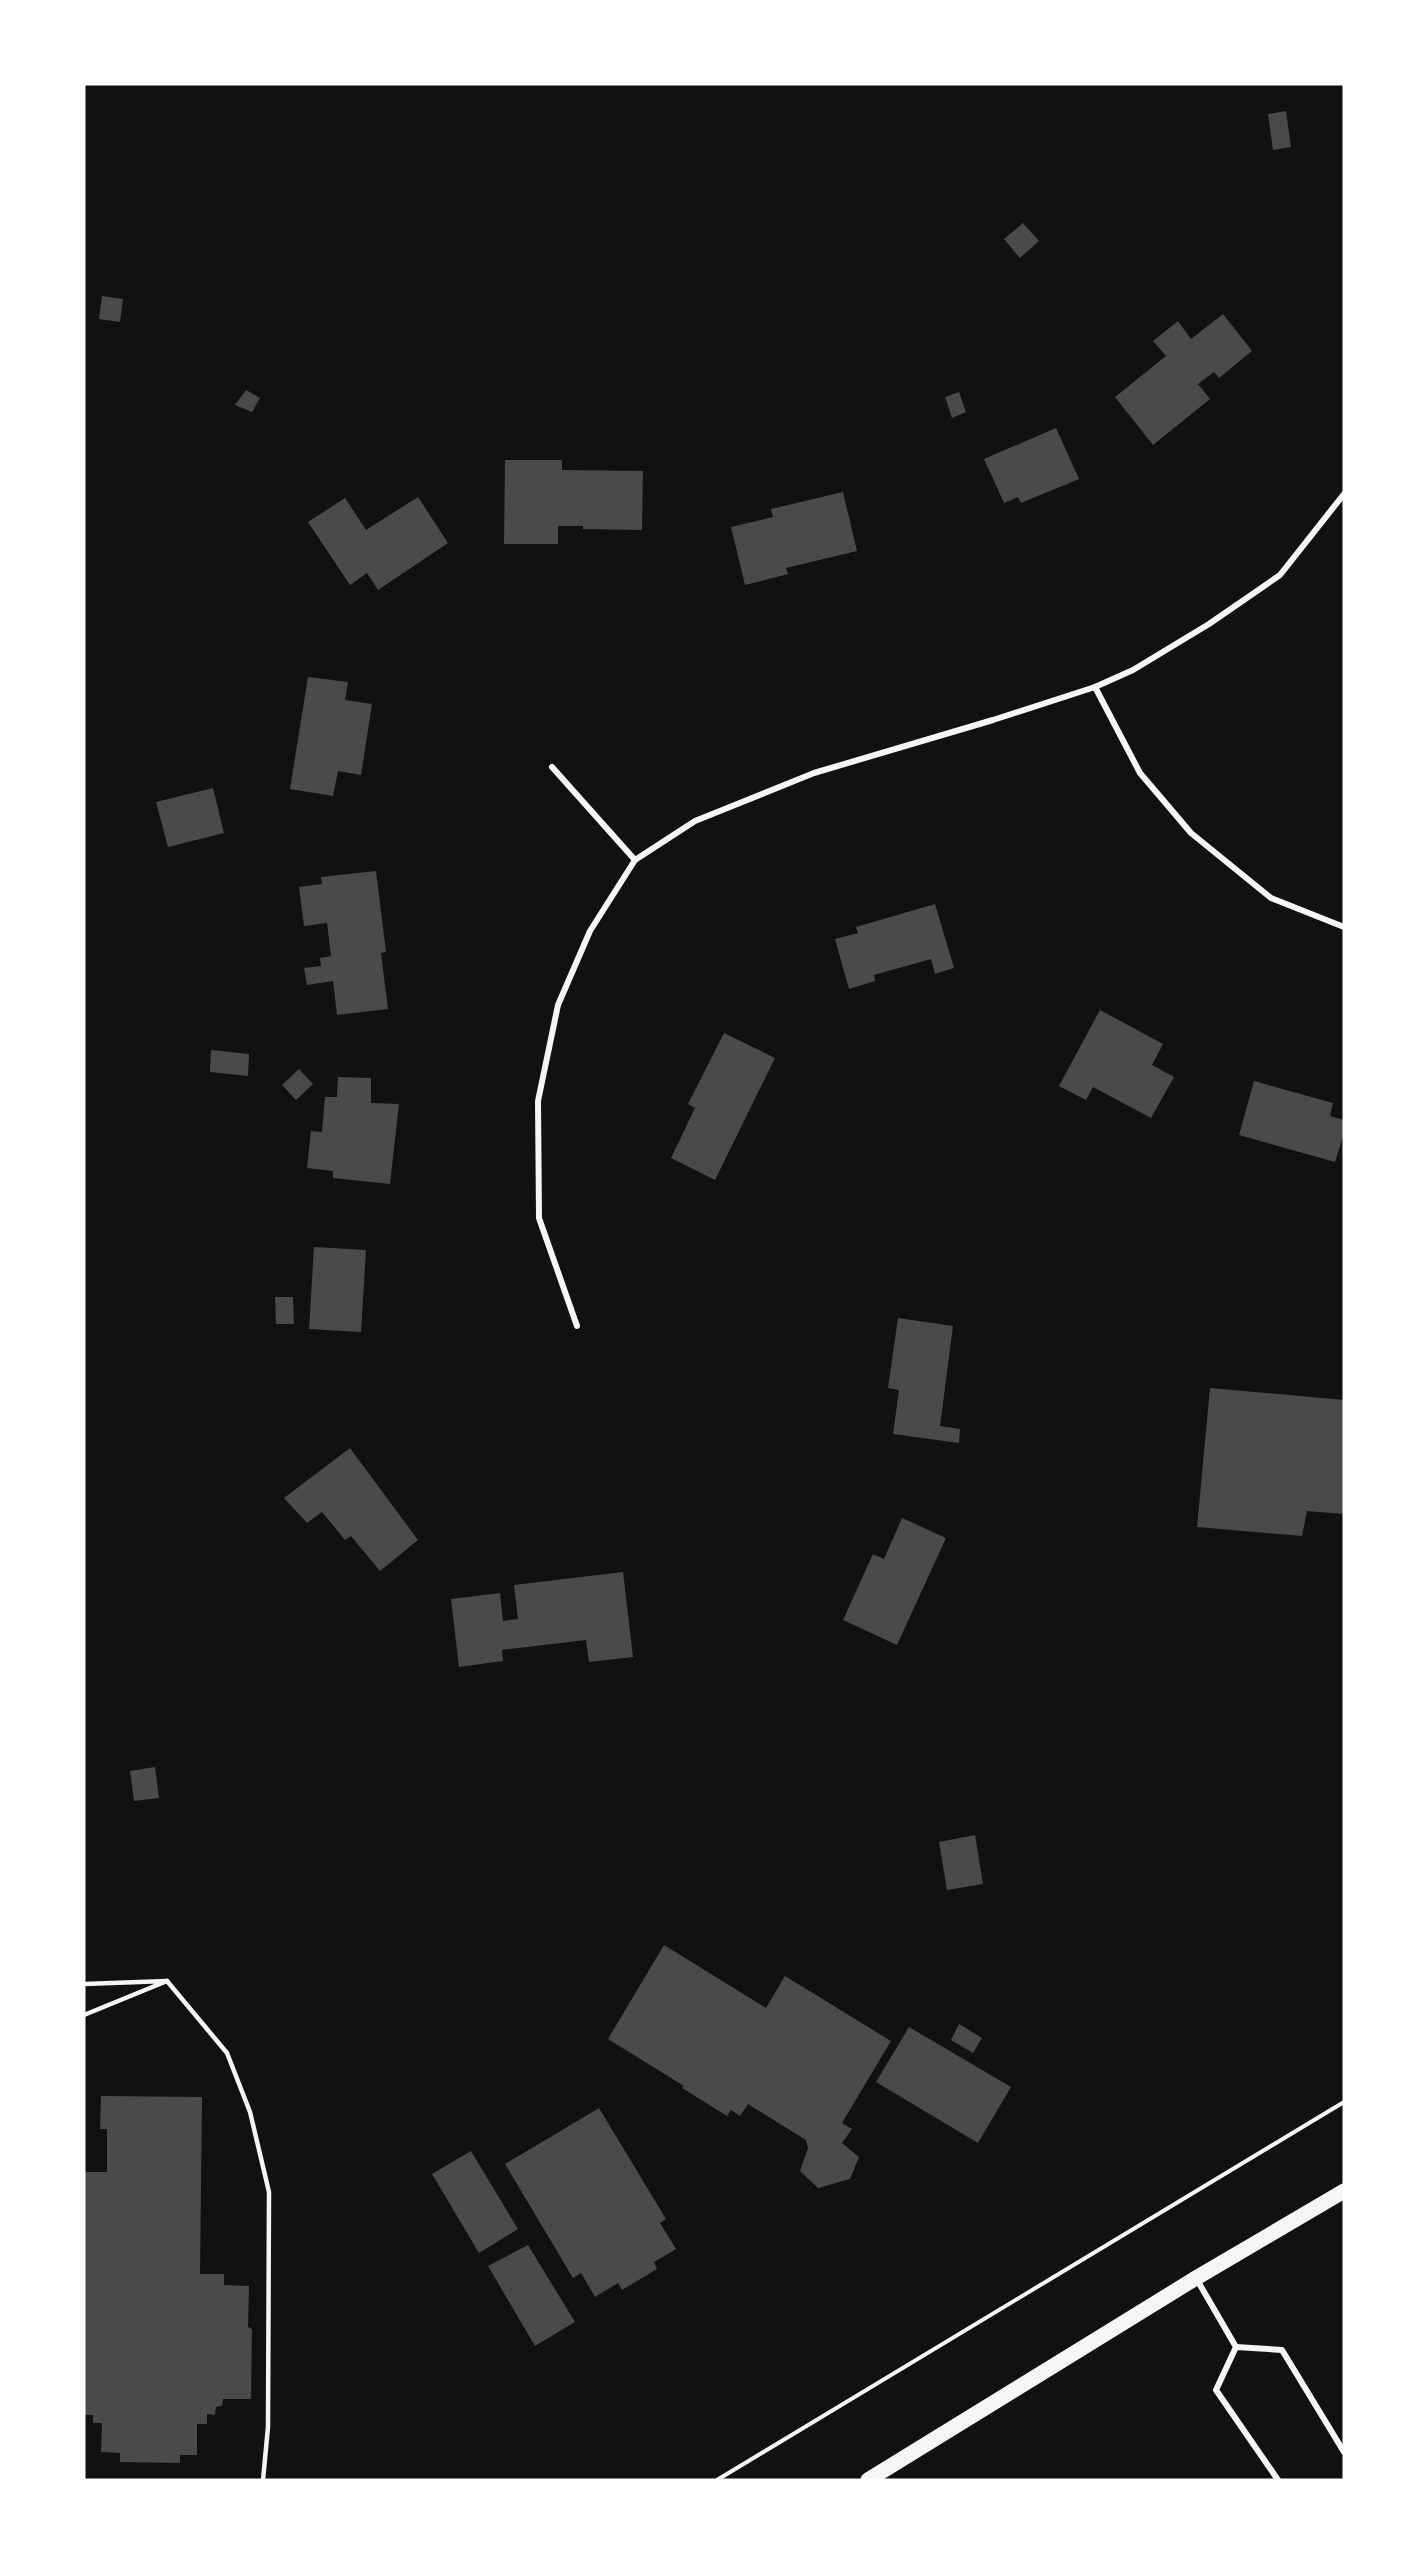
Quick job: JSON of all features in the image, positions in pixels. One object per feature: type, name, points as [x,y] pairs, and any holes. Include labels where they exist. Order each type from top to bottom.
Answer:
[{"type":"main road","points":[[868,2480],[1196,2278],[1344,2191]]},
{"type":"street","points":[[577,1326],[539,1218],[538,1101],[558,1005],[590,931],[636,860],[695,821],[814,773],[993,720],[1095,687],[1133,670],[1209,624],[1280,575],[1344,494]]},
{"type":"street","points":[[1095,687],[1140,774],[1191,832],[1271,898],[1344,927]]},
{"type":"street","points":[[552,767],[636,860]]},
{"type":"street","points":[[1196,2278],[1236,2347]]},
{"type":"street","points":[[1236,2347],[1282,2349],[1344,2452]]},
{"type":"street","points":[[1236,2347],[1216,2390],[1278,2480]]},
{"type":"lane","points":[[84,1984],[167,1981]]},
{"type":"lane","points":[[84,2015],[167,1981]]},
{"type":"lane","points":[[167,1981],[227,2053],[250,2112],[269,2192],[268,2427],[263,2480]]},
{"type":"path","points":[[717,2480],[1344,2102]]},
{"type":"building","points":[[1286,111],[1291,147],[1273,150],[1268,114]]},
{"type":"building","points":[[1023,223],[1039,241],[1020,258],[1004,239]]},
{"type":"building","points":[[102,296],[123,299],[120,322],[99,319]]},
{"type":"building","points":[[1223,314],[1252,351],[1219,378],[1214,372],[1198,384],[1210,399],[1153,445],[1115,397],[1166,356],[1153,341],[1178,321],[1191,339]]},
{"type":"building","points":[[246,390],[260,398],[252,412],[235,405]]},
{"type":"building","points":[[959,392],[966,412],[952,418],[945,397]]},
{"type":"building","points":[[1056,428],[1079,479],[1021,503],[1018,497],[1004,503],[984,459]]},
{"type":"building","points":[[505,460],[562,460],[562,470],[643,471],[642,530],[583,529],[583,526],[558,526],[558,544],[504,544]]},
{"type":"building","points":[[843,492],[857,551],[786,568],[788,574],[745,585],[731,527],[773,517],[771,509]]},
{"type":"building","points":[[418,497],[448,543],[378,590],[367,573],[350,585],[308,522],[345,498],[366,530]]},
{"type":"building","points":[[308,677],[348,682],[345,700],[372,704],[361,775],[338,771],[333,796],[290,789]]},
{"type":"building","points":[[213,788],[224,833],[168,847],[156,802]]},
{"type":"building","points":[[376,871],[386,952],[381,953],[388,1009],[337,1015],[333,981],[307,985],[304,968],[321,966],[320,958],[331,956],[327,923],[304,926],[299,887],[322,884],[321,877]]},
{"type":"building","points":[[935,904],[954,968],[935,974],[931,959],[874,975],[875,981],[849,989],[835,939],[858,933],[856,927]]},
{"type":"building","points":[[1100,1010],[1163,1044],[1152,1065],[1174,1077],[1151,1118],[1093,1087],[1086,1100],[1059,1086]]},
{"type":"building","points":[[724,1033],[775,1058],[715,1180],[671,1158],[695,1108],[688,1104]]},
{"type":"building","points":[[211,1050],[249,1054],[248,1076],[210,1072]]},
{"type":"building","points":[[299,1069],[313,1084],[296,1100],[282,1085]]},
{"type":"building","points":[[338,1077],[371,1078],[371,1103],[399,1104],[390,1184],[333,1178],[333,1171],[307,1168],[311,1131],[322,1132],[325,1097],[337,1097]]},
{"type":"building","points":[[1254,1081],[1333,1103],[1330,1116],[1344,1120],[1344,1133],[1335,1162],[1239,1135]]},
{"type":"building","points":[[314,1247],[366,1250],[361,1332],[309,1329]]},
{"type":"building","points":[[275,1297],[293,1297],[294,1324],[276,1324]]},
{"type":"building","points":[[898,1318],[953,1326],[940,1426],[960,1429],[959,1443],[893,1434],[899,1390],[888,1388]]},
{"type":"building","points":[[1210,1388],[1344,1400],[1344,1514],[1307,1511],[1302,1536],[1197,1527]]},
{"type":"building","points":[[350,1448],[418,1540],[380,1571],[351,1536],[345,1540],[322,1512],[307,1523],[284,1498]]},
{"type":"building","points":[[902,1518],[946,1538],[897,1645],[843,1620],[873,1554],[884,1559]]},
{"type":"building","points":[[623,1572],[633,1657],[589,1662],[586,1640],[502,1650],[503,1661],[459,1667],[451,1599],[500,1593],[503,1621],[518,1619],[514,1585]]},
{"type":"building","points":[[155,1767],[159,1798],[134,1801],[130,1771]]},
{"type":"building","points":[[975,1835],[983,1884],[947,1890],[939,1842]]},
{"type":"building","points":[[664,1945],[766,2008],[785,1976],[891,2041],[842,2123],[852,2129],[842,2143],[859,2157],[850,2179],[818,2188],[800,2171],[808,2148],[806,2140],[748,2104],[740,2116],[731,2110],[727,2116],[682,2088],[684,2086],[608,2039]]},
{"type":"building","points":[[959,2024],[982,2038],[973,2053],[951,2040]]},
{"type":"building","points":[[909,2027],[1011,2087],[978,2143],[876,2082]]},
{"type":"building","points":[[101,2096],[202,2097],[200,2274],[224,2274],[224,2285],[249,2286],[248,2327],[252,2329],[251,2399],[223,2399],[222,2406],[216,2407],[215,2415],[207,2414],[207,2424],[197,2424],[197,2455],[180,2455],[180,2463],[120,2462],[120,2453],[101,2452],[102,2423],[93,2423],[93,2415],[84,2415],[84,2172],[107,2172],[107,2129],[100,2129]]},
{"type":"building","points":[[599,2108],[666,2219],[660,2223],[676,2249],[654,2262],[657,2269],[622,2290],[618,2283],[595,2297],[581,2273],[573,2278],[505,2164]]},
{"type":"building","points":[[471,2151],[518,2229],[479,2253],[432,2174]]},
{"type":"building","points":[[528,2245],[575,2322],[535,2346],[488,2266]]}]
